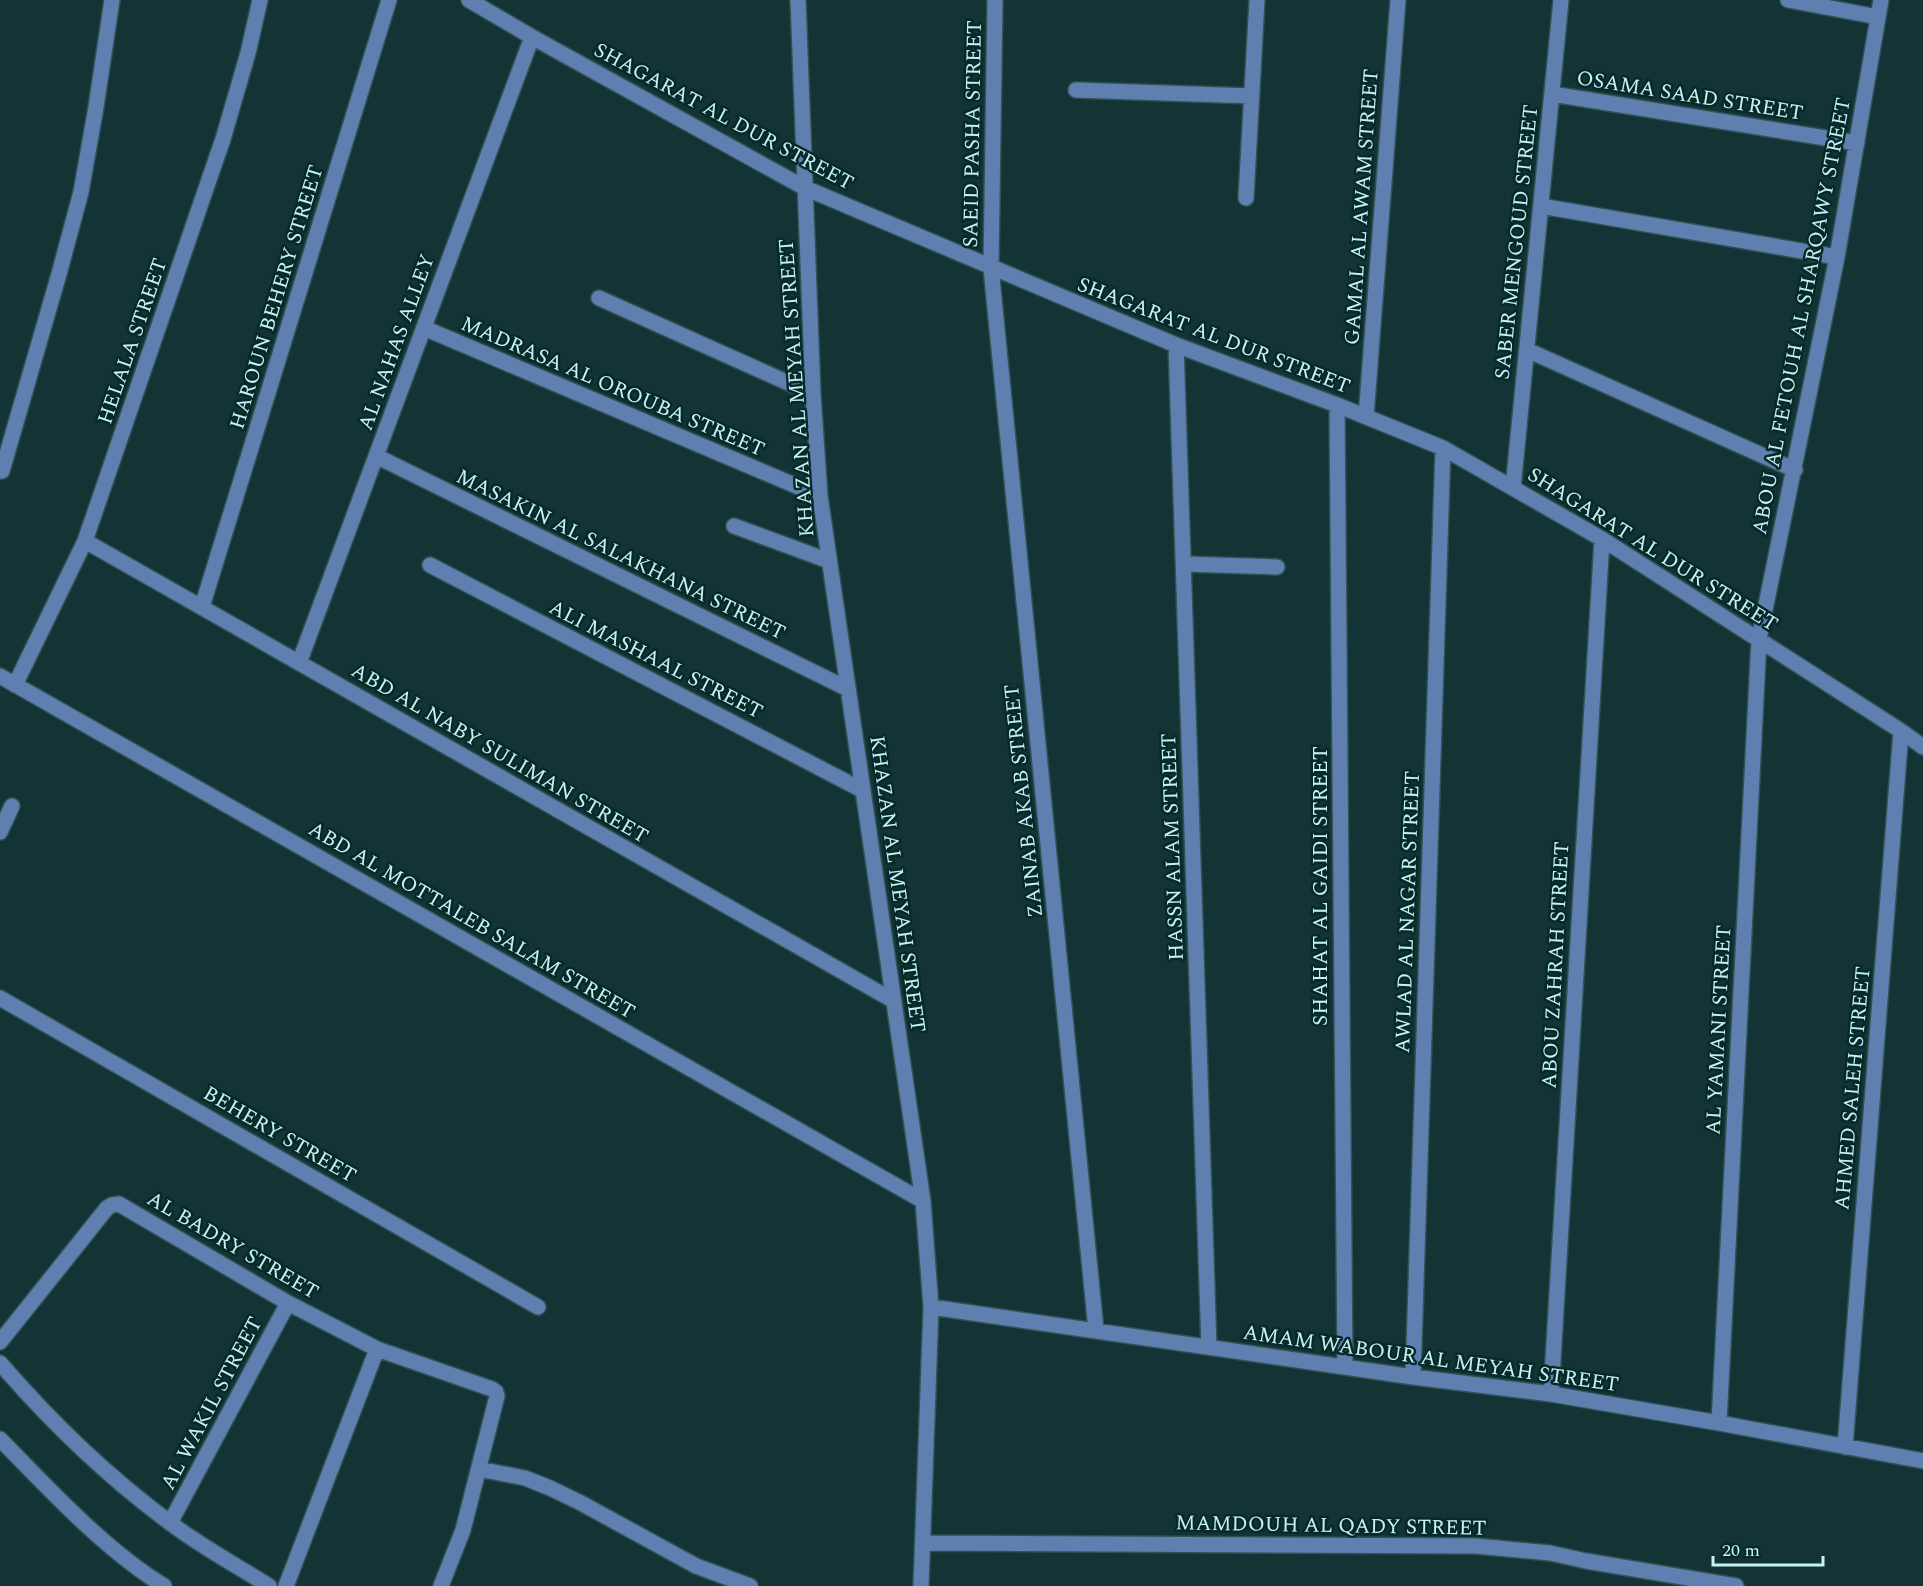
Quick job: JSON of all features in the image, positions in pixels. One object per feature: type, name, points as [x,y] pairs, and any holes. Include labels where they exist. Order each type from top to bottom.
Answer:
[{"type":"street","points":[[2,471],[81,192],[112,0]]},
{"type":"street","name":"HELALA STREET","points":[[15,685],[86,541],[223,139],[248,53],[260,0]]},
{"type":"street","name":"HAROUN BEHERY STREET","points":[[202,607],[389,0]]},
{"type":"street","name":"SHAGARAT AL DUR STREET","points":[[469,0],[804,188],[1176,345],[1338,405],[1443,448],[1602,539],[1923,747]]},
{"type":"street","name":"KHAZAN AL MEYAH STREET","points":[[798,0],[813,394],[820,496],[923,1201],[931,1307],[921,1586]]},
{"type":"street","name":"SAEID PASHA STREET","points":[[991,268],[995,0]]},
{"type":"street","points":[[1246,198],[1257,0]]},
{"type":"street","name":"GAMAL AL AWAM STREET","points":[[1366,417],[1398,0]]},
{"type":"street","name":"SABER MENGOUD STREET","points":[[1513,488],[1562,0]]},
{"type":"street","points":[[1788,0],[1878,17]]},
{"type":"street","name":"ABOU AL FETOUH AL SHARQAWY STREET","points":[[1759,639],[1838,257],[1881,0]]},
{"type":"street","name":"AL NAHAS ALLEY","points":[[299,663],[532,37]]},
{"type":"street","points":[[1076,90],[1252,96]]},
{"type":"street","name":"OSAMA SAAD STREET","points":[[1552,94],[1857,143]]},
{"type":"street","points":[[1541,206],[1838,257]]},
{"type":"street","name":"ZAINAB AKAB STREET","points":[[991,268],[1096,1330]]},
{"type":"street","points":[[599,298],[813,394]]},
{"type":"street","name":"MADRASA AL OROUBA STREET","points":[[423,328],[820,496]]},
{"type":"street","name":"HASSN ALAM STREET","points":[[1176,345],[1209,1347]]},
{"type":"street","points":[[1527,350],[1795,470]]},
{"type":"street","name":"SHAHAT AL GAIDI STREET","points":[[1338,405],[1345,1367]]},
{"type":"street","name":"AWLAD AL NAGAR STREET","points":[[1413,1377],[1443,448]]},
{"type":"street","name":"MASAKIN AL SALAKHANA STREET","points":[[376,456],[848,688]]},
{"type":"street","points":[[734,526],[829,561]]},
{"type":"street","name":"ABOU ZAHRAH STREET","points":[[1551,1394],[1602,539]]},
{"type":"street","name":"ABD AL NABY SULIMAN STREET","points":[[86,541],[894,1001]]},
{"type":"street","points":[[1184,564],[1277,567]]},
{"type":"street","name":"ALI MASHAAL STREET","points":[[430,566],[862,790]]},
{"type":"street","name":"AL YAMANI STREET","points":[[1719,1423],[1759,639]]},
{"type":"street","name":"ABD AL MOTTALEB SALAM STREET","points":[[0,676],[923,1201]]},
{"type":"street","name":"AHMED SALEH STREET","points":[[1845,1447],[1901,731]]},
{"type":"street","points":[[0,831],[12,806]]},
{"type":"street","name":"BEHERY STREET","points":[[0,998],[538,1307]]},
{"type":"street","name":"AL BADRY STREET","points":[[0,1342],[107,1208],[115,1204],[122,1205],[288,1303],[377,1349],[496,1392],[497,1396],[479,1469]]},
{"type":"street","name":"AL WAKIL STREET","points":[[170,1523],[288,1303]]},
{"type":"street","name":"AMAM WABOUR AL MEYAH STREET","points":[[931,1307],[1413,1377],[1551,1394],[1923,1461]]},
{"type":"street","points":[[286,1586],[377,1349]]},
{"type":"street","points":[[0,1363],[35,1403],[118,1482],[170,1523],[269,1586]]},
{"type":"street","points":[[0,1439],[71,1511],[139,1571],[164,1586]]},
{"type":"street","points":[[441,1586],[463,1530],[479,1469],[525,1478],[550,1488],[696,1566],[750,1586]]},
{"type":"street","name":"MAMDOUH AL QADY STREET","points":[[923,1543],[1476,1546],[1550,1553],[1736,1586]]}]
